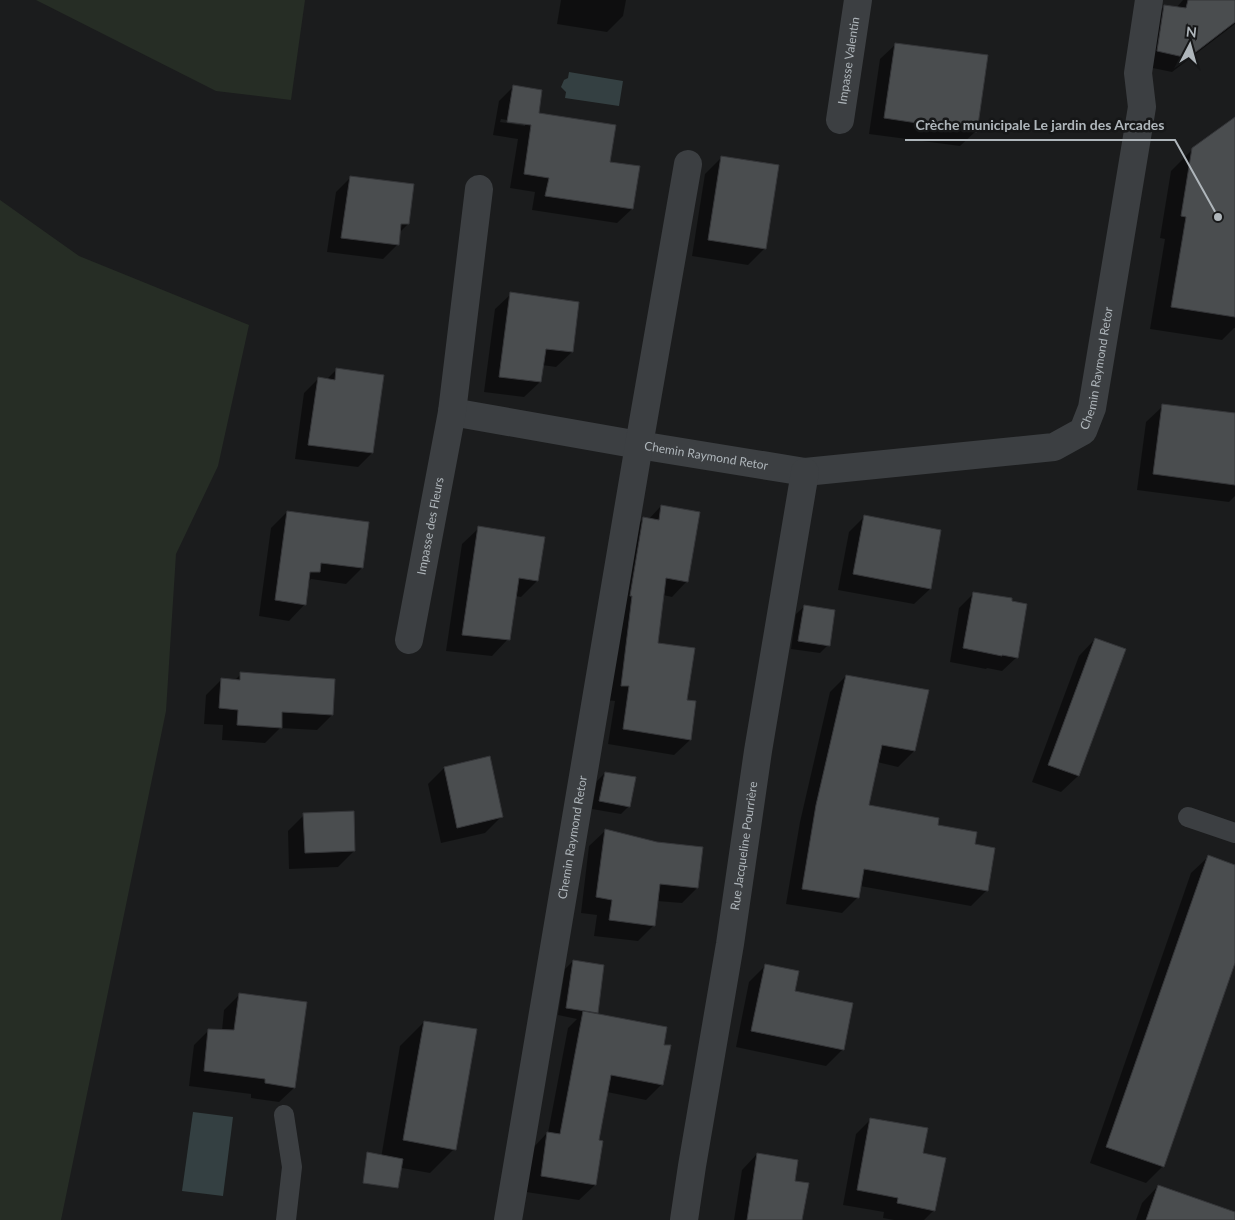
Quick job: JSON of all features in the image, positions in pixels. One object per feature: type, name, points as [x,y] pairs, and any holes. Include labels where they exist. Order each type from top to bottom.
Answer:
[{"type":"street","name":"Impasse Valentin","points":[[840,120],[858,0]]},
{"type":"street","name":"Chemin Raymond Retor","points":[[508,1220],[639,445],[805,472],[1054,447],[1083,431],[1092,408],[1142,107],[1138,73],[1149,0]]},
{"type":"street","points":[[452,412],[639,445],[688,164]]},
{"type":"street","name":"Impasse des Fleurs","points":[[409,640],[452,412],[479,189]]},
{"type":"street","name":"Rue Jacqueline Pourrière","points":[[684,1220],[805,472]]},
{"type":"lane","points":[[1188,817],[1235,832]]},
{"type":"lane","points":[[284,1115],[292,1167],[286,1220]]},
{"type":"shaded area","points":[[36,0],[305,0],[291,100],[216,91]]},
{"type":"shaded area","points":[[569,72],[623,81],[619,106],[565,98],[566,92],[561,87],[564,80],[568,78]]},
{"type":"shaded area","points":[[0,200],[79,256],[249,325],[218,466],[176,554],[166,711],[61,1220],[0,1220]]},
{"type":"shaded area","points":[[193,1112],[233,1117],[223,1196],[182,1191]]},
{"type":"building","points":[[1188,0],[1235,0],[1235,22],[1188,58],[1157,51],[1164,5],[1186,8]]},
{"type":"building","points":[[895,43],[988,55],[977,132],[884,118]]},
{"type":"building","points":[[513,85],[542,90],[539,113],[616,125],[610,162],[640,166],[633,209],[545,196],[549,178],[524,174],[531,125],[507,122]]},
{"type":"building","points":[[1235,117],[1235,317],[1171,307],[1186,217],[1181,216],[1192,148]]},
{"type":"building","points":[[721,156],[779,165],[766,249],[708,240]]},
{"type":"building","points":[[350,176],[414,184],[409,224],[401,224],[399,245],[341,238]]},
{"type":"building","points":[[510,292],[579,302],[573,352],[546,349],[541,382],[499,377]]},
{"type":"building","points":[[336,368],[384,375],[373,453],[308,445],[318,377],[335,380]]},
{"type":"building","points":[[1162,404],[1235,413],[1235,485],[1153,474]]},
{"type":"building","points":[[661,505],[700,512],[688,582],[666,578],[658,643],[695,648],[687,700],[696,701],[691,740],[623,729],[629,686],[621,686],[632,596],[630,596],[643,517],[659,520]]},
{"type":"building","points":[[287,511],[369,522],[363,568],[321,563],[320,572],[310,572],[306,605],[275,600]]},
{"type":"building","points":[[864,515],[941,530],[931,589],[853,574]]},
{"type":"building","points":[[478,526],[545,537],[538,581],[519,578],[510,640],[462,635]]},
{"type":"building","points":[[973,592],[1012,598],[1012,601],[1027,604],[1018,658],[963,648]]},
{"type":"building","points":[[804,605],[835,610],[830,646],[798,641]]},
{"type":"building","points":[[1095,638],[1126,649],[1079,776],[1048,765]]},
{"type":"building","points":[[240,672],[335,679],[333,715],[282,712],[282,728],[237,725],[238,710],[219,708],[221,678],[240,680]]},
{"type":"building","points":[[846,675],[929,690],[915,751],[882,745],[869,805],[939,818],[938,825],[977,832],[975,844],[995,848],[988,891],[864,869],[859,898],[802,889],[816,805]]},
{"type":"building","points":[[490,756],[503,817],[457,828],[444,767]]},
{"type":"building","points":[[605,772],[636,777],[630,807],[599,801]]},
{"type":"building","points":[[354,811],[355,851],[305,853],[303,813]]},
{"type":"building","points":[[605,829],[657,842],[703,847],[698,888],[660,884],[655,926],[609,920],[612,900],[596,897]]},
{"type":"building","points":[[1208,855],[1235,865],[1235,963],[1164,1167],[1106,1147]]},
{"type":"building","points":[[573,960],[604,965],[598,1013],[566,1008]]},
{"type":"building","points":[[765,964],[799,971],[795,991],[853,1003],[844,1050],[751,1031]]},
{"type":"building","points":[[239,993],[307,1002],[295,1088],[265,1083],[265,1079],[204,1071],[208,1029],[234,1030]]},
{"type":"building","points":[[583,1011],[667,1027],[664,1045],[671,1045],[663,1085],[611,1075],[599,1140],[603,1141],[596,1185],[541,1176],[547,1132],[560,1134]]},
{"type":"building","points":[[424,1021],[477,1029],[456,1150],[403,1140]]},
{"type":"building","points":[[870,1118],[928,1128],[923,1153],[946,1158],[935,1211],[897,1203],[898,1198],[857,1190]]},
{"type":"building","points":[[367,1152],[403,1159],[398,1188],[363,1183]]},
{"type":"building","points":[[757,1153],[798,1160],[795,1181],[809,1183],[802,1220],[747,1220]]},
{"type":"building","points":[[1158,1185],[1235,1212],[1235,1220],[1146,1220]]},
{"type":"place","name":"Crèche municipale Le jardin des Arcades","points":[[1218,217]]}]
